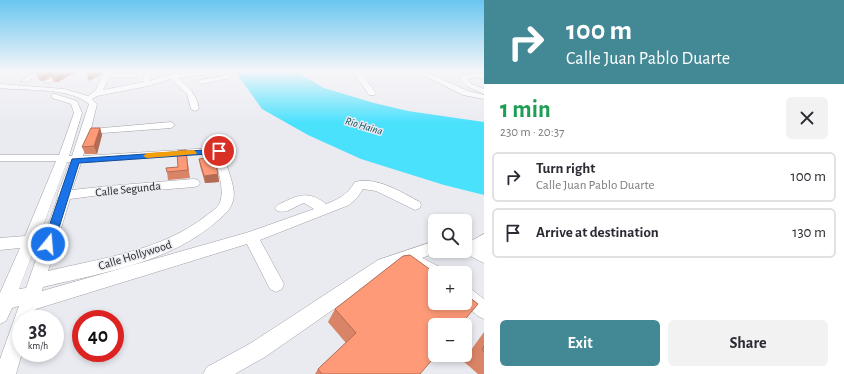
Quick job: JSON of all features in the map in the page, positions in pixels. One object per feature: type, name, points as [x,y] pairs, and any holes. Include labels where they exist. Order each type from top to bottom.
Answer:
[{"type":"street","points":[[55,88],[72,93],[87,104]]},
{"type":"street","points":[[77,119],[97,88]]},
{"type":"street","points":[[2,306],[63,158],[78,113],[87,104],[134,88]]},
{"type":"street","points":[[187,88],[194,101],[195,109]]},
{"type":"street","points":[[369,88],[372,93]]},
{"type":"street","points":[[456,88],[466,93],[484,97]]},
{"type":"street","points":[[0,92],[56,96],[87,104]]},
{"type":"street","points":[[27,310],[84,132],[87,104]]},
{"type":"street","points":[[84,132],[171,125]]},
{"type":"street","name":"Calle Hollywood","points":[[33,293],[178,241],[205,224],[223,209],[227,201],[228,192],[217,145],[75,160]]},
{"type":"street","points":[[0,158],[63,158],[75,160]]},
{"type":"street","name":"Calle Segunda","points":[[63,196],[108,190],[194,183]]},
{"type":"street","points":[[2,306],[33,293],[251,237],[344,202],[353,195],[359,185],[366,184],[374,186],[415,205]]},
{"type":"street","points":[[282,208],[302,199],[308,198],[313,200],[324,210]]},
{"type":"street","points":[[251,237],[276,284]]},
{"type":"street","points":[[472,246],[484,240]]},
{"type":"street","points":[[0,244],[30,241]]},
{"type":"street","points":[[214,374],[258,350],[384,265],[394,260],[428,249]]},
{"type":"street","points":[[472,250],[484,256]]},
{"type":"street","points":[[394,260],[416,262],[428,267]]},
{"type":"street","points":[[472,301],[484,310]]},
{"type":"street","points":[[5,374],[12,353]]},
{"type":"water","name":"Río Haina","points":[[247,88],[326,88],[374,103],[408,111],[484,122],[484,195],[444,185],[361,159],[308,135],[262,109]]},
{"type":"building","points":[[91,128],[100,128],[94,146],[82,147]]},
{"type":"building","points":[[186,150],[188,170],[167,172],[166,168],[178,167],[177,151]]},
{"type":"building","points":[[214,157],[218,174],[204,176],[199,159]]},
{"type":"building","points":[[410,255],[428,268],[428,310],[472,310],[472,299],[478,304],[466,318],[428,318],[428,362],[430,362],[420,374],[322,374],[318,369],[356,333],[335,309],[403,256]]},
{"type":"slow traffic","points":[[147,156],[194,153]]},
{"type":"route","points":[[48,244],[75,160],[219,151]]}]
